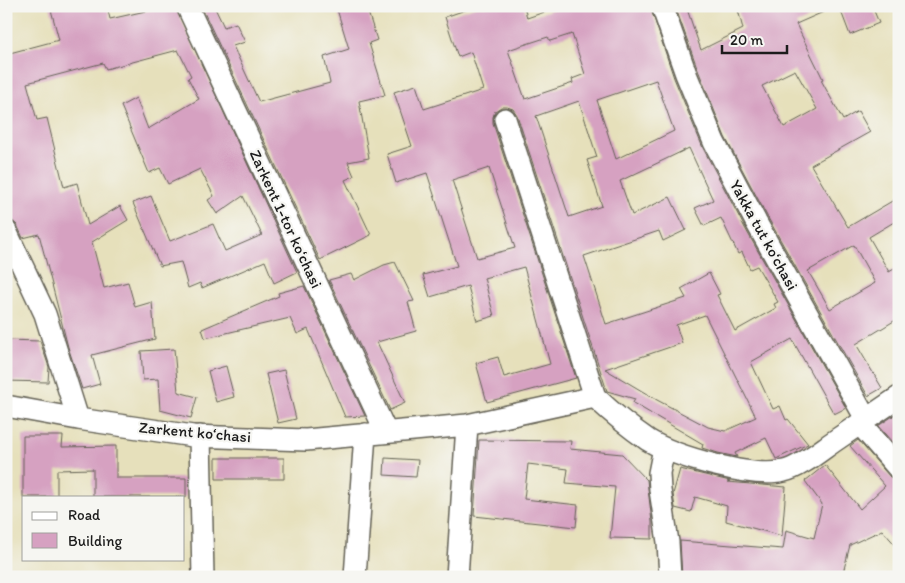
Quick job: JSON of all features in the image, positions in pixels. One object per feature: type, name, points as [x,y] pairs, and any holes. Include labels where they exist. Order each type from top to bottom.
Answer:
[{"type":"street","name":"Zarkent 1-tor koʻchasi","points":[[186,6],[375,433]]},
{"type":"street","name":"Yakka tut koʻchasi","points":[[662,6],[686,74],[714,142],[863,422],[899,469]]},
{"type":"street","points":[[505,119],[595,397],[624,423],[664,448],[714,464],[755,474],[784,471],[813,457],[899,397]]},
{"type":"street","points":[[6,231],[45,314],[78,419]]},
{"type":"street","name":"Zarkent koʻchasi","points":[[6,406],[78,419],[200,436],[306,440],[467,425],[595,397]]},
{"type":"street","points":[[457,577],[467,425]]},
{"type":"street","points":[[355,577],[375,433]]},
{"type":"street","points":[[200,436],[203,577]]},
{"type":"street","points":[[664,448],[660,473],[660,490],[668,542],[670,577]]},
{"type":"building","points":[[50,6],[107,6],[110,19],[175,6],[297,272],[274,283],[265,261],[202,288],[200,283],[188,288],[181,262],[160,266],[133,203],[151,196],[170,241],[213,224],[225,251],[262,235],[243,196],[217,214],[208,200],[214,196],[200,169],[168,184],[160,168],[149,173],[121,106],[136,98],[148,129],[199,99],[188,78],[191,76],[178,50],[106,69],[103,63],[27,83],[37,120],[47,118],[64,187],[77,183],[88,225],[120,206],[128,220],[92,242],[104,288],[128,282],[135,307],[152,302],[155,339],[92,355],[100,384],[82,389],[68,347],[39,234],[23,238],[17,225],[11,220],[6,202],[6,54],[59,40]]},
{"type":"building","points":[[201,6],[214,6],[224,27],[236,23],[245,42],[233,46],[259,102],[330,83],[324,57],[349,49],[336,6],[366,6],[377,40],[369,43],[385,95],[359,101],[369,158],[348,162],[354,176],[345,180],[371,235],[320,260]]},
{"type":"building","points":[[477,6],[524,6],[527,18],[562,6],[650,6],[674,78],[703,148],[745,228],[846,408],[834,414],[792,339],[751,362],[773,409],[780,406],[786,420],[788,419],[808,444],[776,459],[766,438],[735,453],[737,457],[718,453],[702,448],[703,444],[633,403],[635,399],[607,391],[517,115],[513,109],[507,107],[501,107],[495,111],[493,123],[576,378],[487,402],[476,363],[498,357],[504,377],[550,364],[524,267],[484,278],[494,316],[477,321],[468,286],[430,297],[423,275],[457,266],[427,173],[396,183],[387,154],[412,146],[394,92],[416,85],[424,109],[483,90],[471,52],[458,57],[445,17]],"holes":[[[572,34],[585,74],[572,79],[573,83],[525,99],[508,50],[548,37],[550,41]],[[656,80],[674,131],[616,159],[597,100]],[[579,101],[597,157],[587,160],[602,206],[569,217],[536,116]],[[689,148],[713,200],[695,208],[704,226],[721,218],[738,254],[742,252],[750,269],[757,266],[778,302],[774,304],[776,308],[735,331],[717,295],[720,294],[709,273],[681,289],[686,298],[606,324],[584,256],[659,231],[663,241],[686,230],[670,197],[632,215],[620,181]],[[489,168],[515,248],[477,258],[452,180]],[[705,315],[756,417],[725,431],[708,427],[605,369],[682,343],[676,325]]]},
{"type":"building","points":[[675,6],[686,6],[701,50],[743,29],[737,6],[837,6],[796,24],[823,79],[821,80],[843,120],[858,111],[870,132],[811,165],[848,227],[899,197],[899,219],[869,237],[889,272],[899,266],[899,318],[856,344],[882,388],[868,396],[725,137]],"holes":[[[795,70],[817,109],[784,127],[762,86]],[[854,245],[875,283],[830,309],[808,271]]]},
{"type":"building","points":[[839,6],[872,6],[879,23],[850,35]]},
{"type":"building","points":[[395,262],[414,301],[408,302],[416,331],[377,342],[405,403],[390,410],[329,280],[351,274],[354,280],[384,265]]},
{"type":"building","points":[[304,286],[365,416],[345,417],[308,329],[297,334],[290,318],[205,338],[202,329],[279,296],[278,293]]},
{"type":"building","points":[[6,340],[40,341],[49,367],[48,382],[6,381]]},
{"type":"building","points":[[174,349],[178,392],[197,397],[191,418],[160,410],[158,379],[143,380],[141,351]]},
{"type":"building","points":[[226,366],[234,397],[216,402],[208,371]]},
{"type":"building","points":[[284,370],[296,419],[278,423],[266,374]]},
{"type":"building","points":[[899,412],[899,450],[878,426]]},
{"type":"building","points":[[23,436],[63,436],[62,447],[116,446],[116,478],[186,478],[186,497],[93,496],[93,469],[57,470],[57,496],[23,496]]},
{"type":"building","points":[[479,440],[571,441],[570,449],[622,454],[647,480],[652,539],[610,538],[615,487],[566,483],[568,469],[528,464],[524,499],[578,505],[576,527],[474,516]]},
{"type":"building","points":[[858,440],[890,477],[899,481],[899,549],[882,530],[850,545],[842,577],[682,577],[680,541],[783,549],[786,530],[814,538],[822,504],[805,481],[825,465],[860,509],[885,486],[850,446]]},
{"type":"building","points":[[216,458],[284,458],[284,479],[216,479]]},
{"type":"building","points":[[385,458],[418,460],[416,477],[384,475]]},
{"type":"building","points":[[680,469],[730,481],[727,482],[786,487],[782,536],[726,521],[727,506],[695,497],[691,512],[675,508],[673,494]]}]
